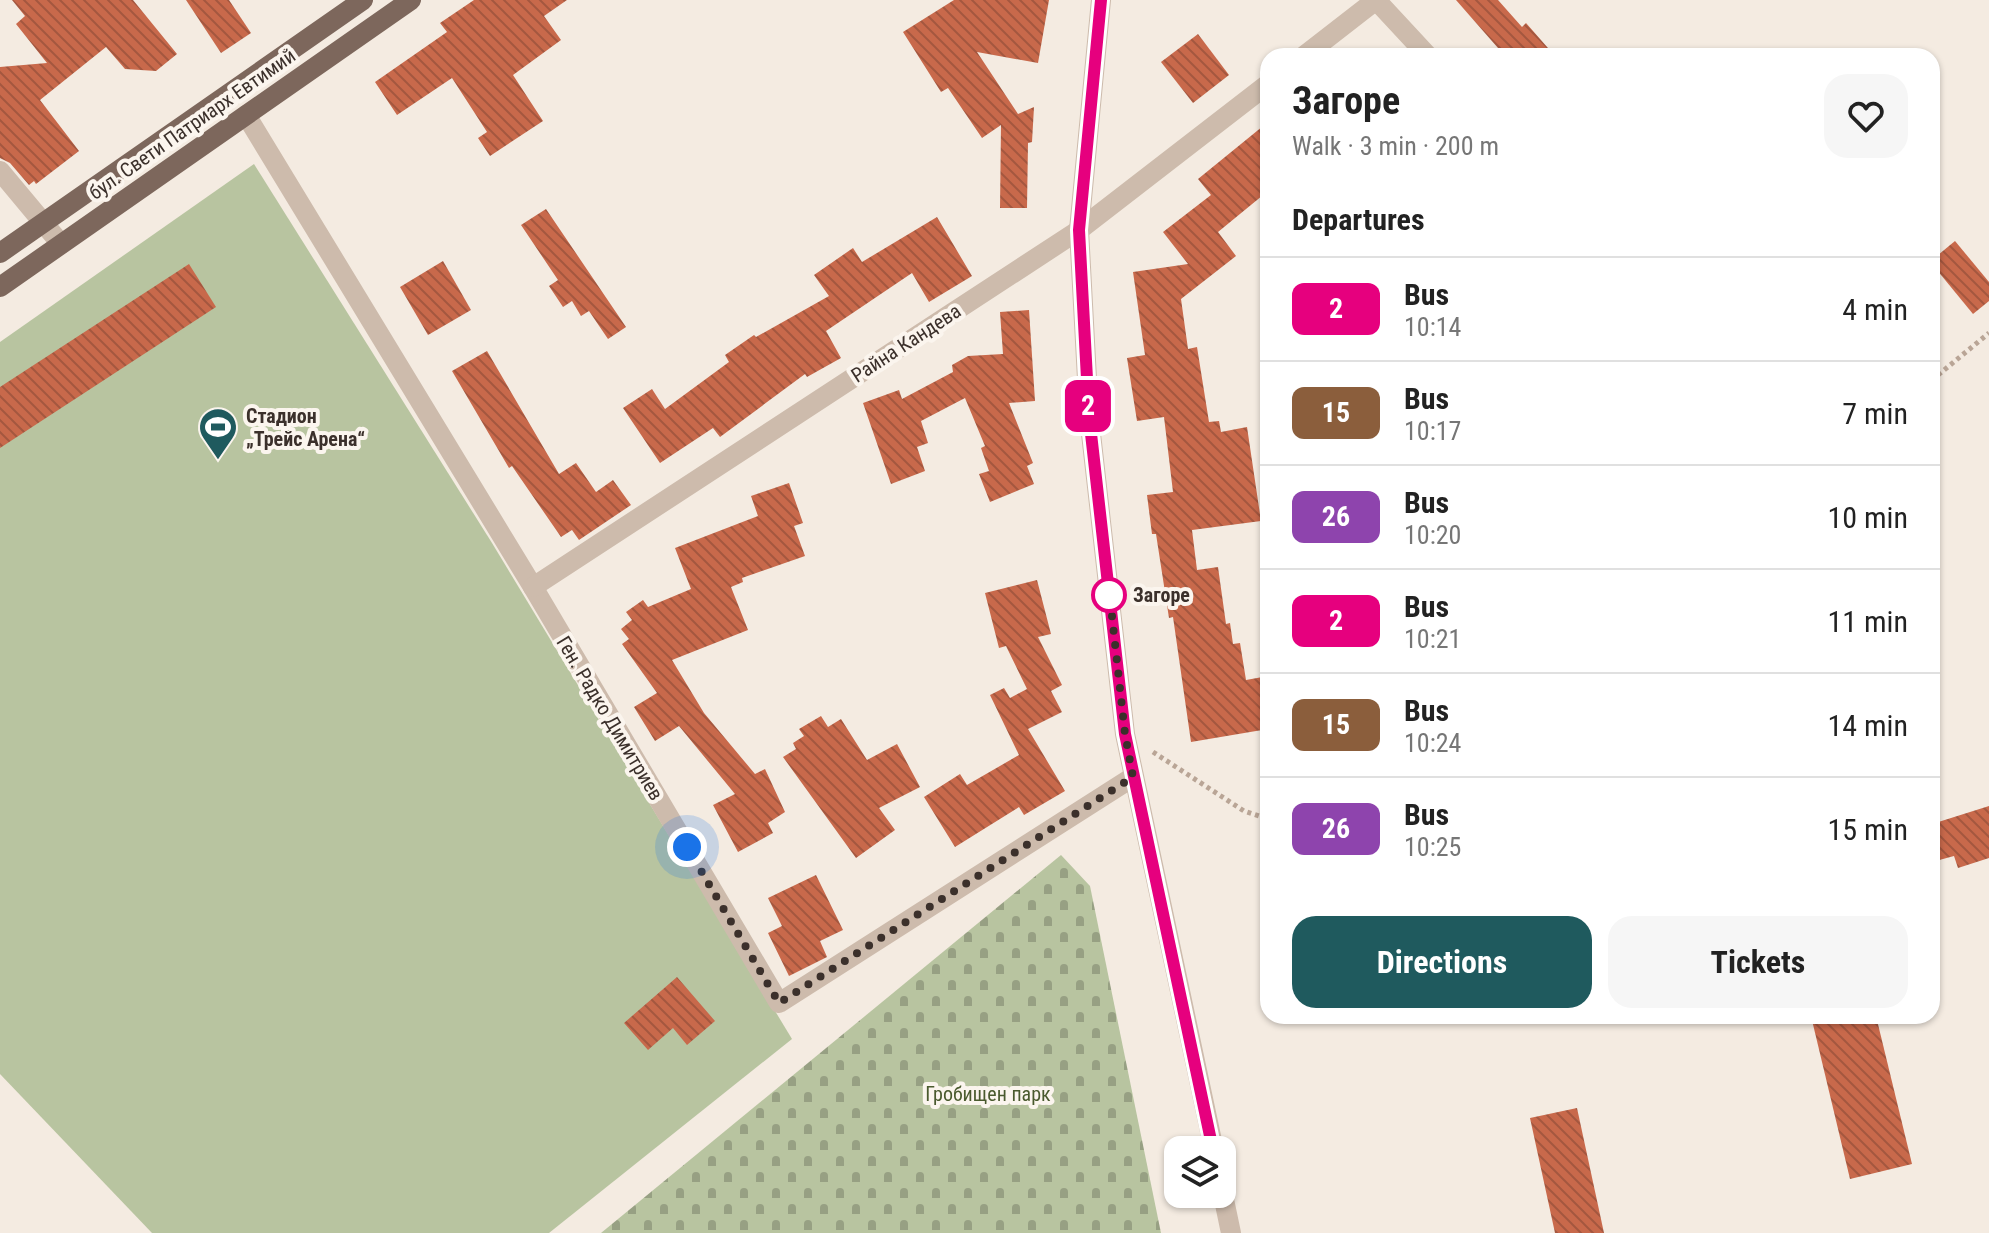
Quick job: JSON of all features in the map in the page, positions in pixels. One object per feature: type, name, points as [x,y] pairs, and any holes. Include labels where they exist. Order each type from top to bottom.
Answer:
[{"type":"main road","name":"бул. Свети Патриарх Евтимий","points":[[0,253],[363,0]]},
{"type":"main road","name":"бул. Свети Патриарх Евтимий","points":[[0,287],[411,0]]},
{"type":"street","points":[[1101,0],[1079,230],[1089,416],[1125,734],[1211,1136]]},
{"type":"street","points":[[1314,48],[1376,0],[1421,48]]},
{"type":"street","name":"Райна Кандева","points":[[533,587],[1079,230],[1260,90]]},
{"type":"street","name":"Ген. Радко Димитриев","points":[[246,115],[533,587],[779,1003],[1133,777]]},
{"type":"street","points":[[0,171],[61,244]]},
{"type":"street","points":[[1226,1208],[1231,1233]]},
{"type":"path","points":[[1940,373],[1989,333]]},
{"type":"path","points":[[1125,734],[1244,811],[1260,816]]},
{"type":"green space","points":[[254,164],[492,543],[792,1039],[549,1233],[152,1233],[0,1074],[0,342]]},
{"type":"green space","name":"Гробищен парк","points":[[1061,855],[1090,886],[1161,1233],[601,1233]]},
{"type":"building","points":[[12,0],[133,0],[177,54],[156,71],[125,69],[106,47],[40,100],[79,151],[36,184],[34,181],[29,185],[10,163],[0,158],[0,67],[47,63],[16,24],[25,16]]},
{"type":"building","points":[[186,0],[229,0],[251,33],[221,53]]},
{"type":"building","points":[[474,0],[567,0],[544,16],[561,40],[513,75],[543,121],[490,156],[478,138],[487,132],[452,78],[397,115],[375,82],[447,32],[440,23]]},
{"type":"building","points":[[954,0],[1049,0],[1038,63],[977,52],[1018,114],[1034,107],[1032,142],[1028,143],[1027,208],[1000,208],[1001,125],[982,138],[948,88],[941,92],[903,32]]},
{"type":"building","points":[[1456,0],[1498,0],[1522,27],[1526,23],[1548,48],[1498,48]]},
{"type":"building","points":[[1198,34],[1229,75],[1193,103],[1161,62]]},
{"type":"building","points":[[1260,129],[1260,198],[1218,232],[1236,256],[1181,299],[1188,349],[1197,347],[1209,422],[1219,421],[1221,432],[1247,427],[1260,521],[1192,530],[1197,570],[1218,567],[1226,624],[1230,623],[1233,644],[1240,643],[1246,680],[1260,677],[1260,730],[1191,742],[1173,617],[1169,618],[1147,495],[1173,492],[1164,417],[1137,421],[1127,358],[1145,355],[1133,272],[1188,264],[1163,232],[1211,195],[1198,179]]},
{"type":"building","points":[[546,209],[626,327],[608,339],[589,311],[581,316],[572,301],[563,307],[549,286],[558,280],[521,225]]},
{"type":"building","points":[[937,217],[972,276],[929,302],[912,273],[826,331],[841,358],[807,377],[805,374],[720,437],[713,428],[660,463],[623,408],[652,389],[665,409],[729,362],[725,355],[754,335],[756,337],[829,296],[814,275],[853,248],[862,262]]},
{"type":"building","points":[[1955,241],[1989,282],[1989,301],[1973,314],[1940,274],[1940,253]]},
{"type":"building","points":[[443,261],[471,310],[428,335],[400,287]]},
{"type":"building","points":[[189,264],[216,307],[0,448],[0,387]]},
{"type":"building","points":[[1029,310],[1035,401],[1009,403],[1033,463],[1027,466],[1034,484],[990,502],[979,474],[989,471],[981,448],[985,446],[965,398],[921,421],[928,443],[917,447],[925,471],[891,484],[863,403],[899,390],[902,399],[953,372],[952,365],[968,356],[1003,354],[1000,312]]},
{"type":"building","points":[[487,351],[559,474],[576,463],[596,492],[613,480],[631,505],[579,540],[572,530],[561,537],[512,466],[509,468],[452,371]]},
{"type":"building","points":[[789,483],[803,523],[794,526],[805,556],[742,578],[743,582],[731,587],[748,630],[672,660],[704,713],[755,774],[765,769],[785,812],[768,823],[773,833],[738,852],[713,805],[735,794],[679,726],[655,741],[634,707],[657,693],[622,644],[629,639],[621,629],[632,620],[626,612],[643,600],[648,607],[691,589],[675,548],[758,516],[751,496]]},
{"type":"building","points":[[1037,580],[1051,634],[1038,637],[1062,685],[1051,691],[1062,712],[1028,729],[1065,791],[1024,815],[1019,807],[955,847],[924,797],[960,774],[967,785],[1019,755],[990,695],[1004,688],[1010,698],[1027,689],[1006,646],[999,648],[985,593]]},
{"type":"building","points":[[821,716],[828,727],[841,719],[867,760],[897,744],[920,787],[879,808],[895,830],[856,858],[783,757],[796,749],[793,743],[804,736],[799,729]]},
{"type":"building","points":[[1989,806],[1989,858],[1958,868],[1954,856],[1940,860],[1940,821]]},
{"type":"building","points":[[816,875],[843,930],[820,941],[827,957],[789,976],[768,933],[782,926],[768,898]]},
{"type":"building","points":[[677,977],[715,1021],[687,1045],[673,1028],[648,1050],[624,1023]]},
{"type":"building","points":[[1813,1024],[1878,1024],[1912,1164],[1850,1179]]},
{"type":"building","points":[[1577,1108],[1604,1233],[1555,1233],[1530,1118]]},
{"type":"bus line","name":"2","points":[[1101,0],[1079,230],[1089,416],[1125,734],[1210,1136]]},
{"type":"place","name":"Стадион „Трейс Арена“","points":[[218,461]]},
{"type":"place","name":"Загоре","points":[[1109,595]]},
{"type":"route","points":[[687,847],[779,1003],[1133,777],[1125,734],[1109,589],[1109,595]]}]
